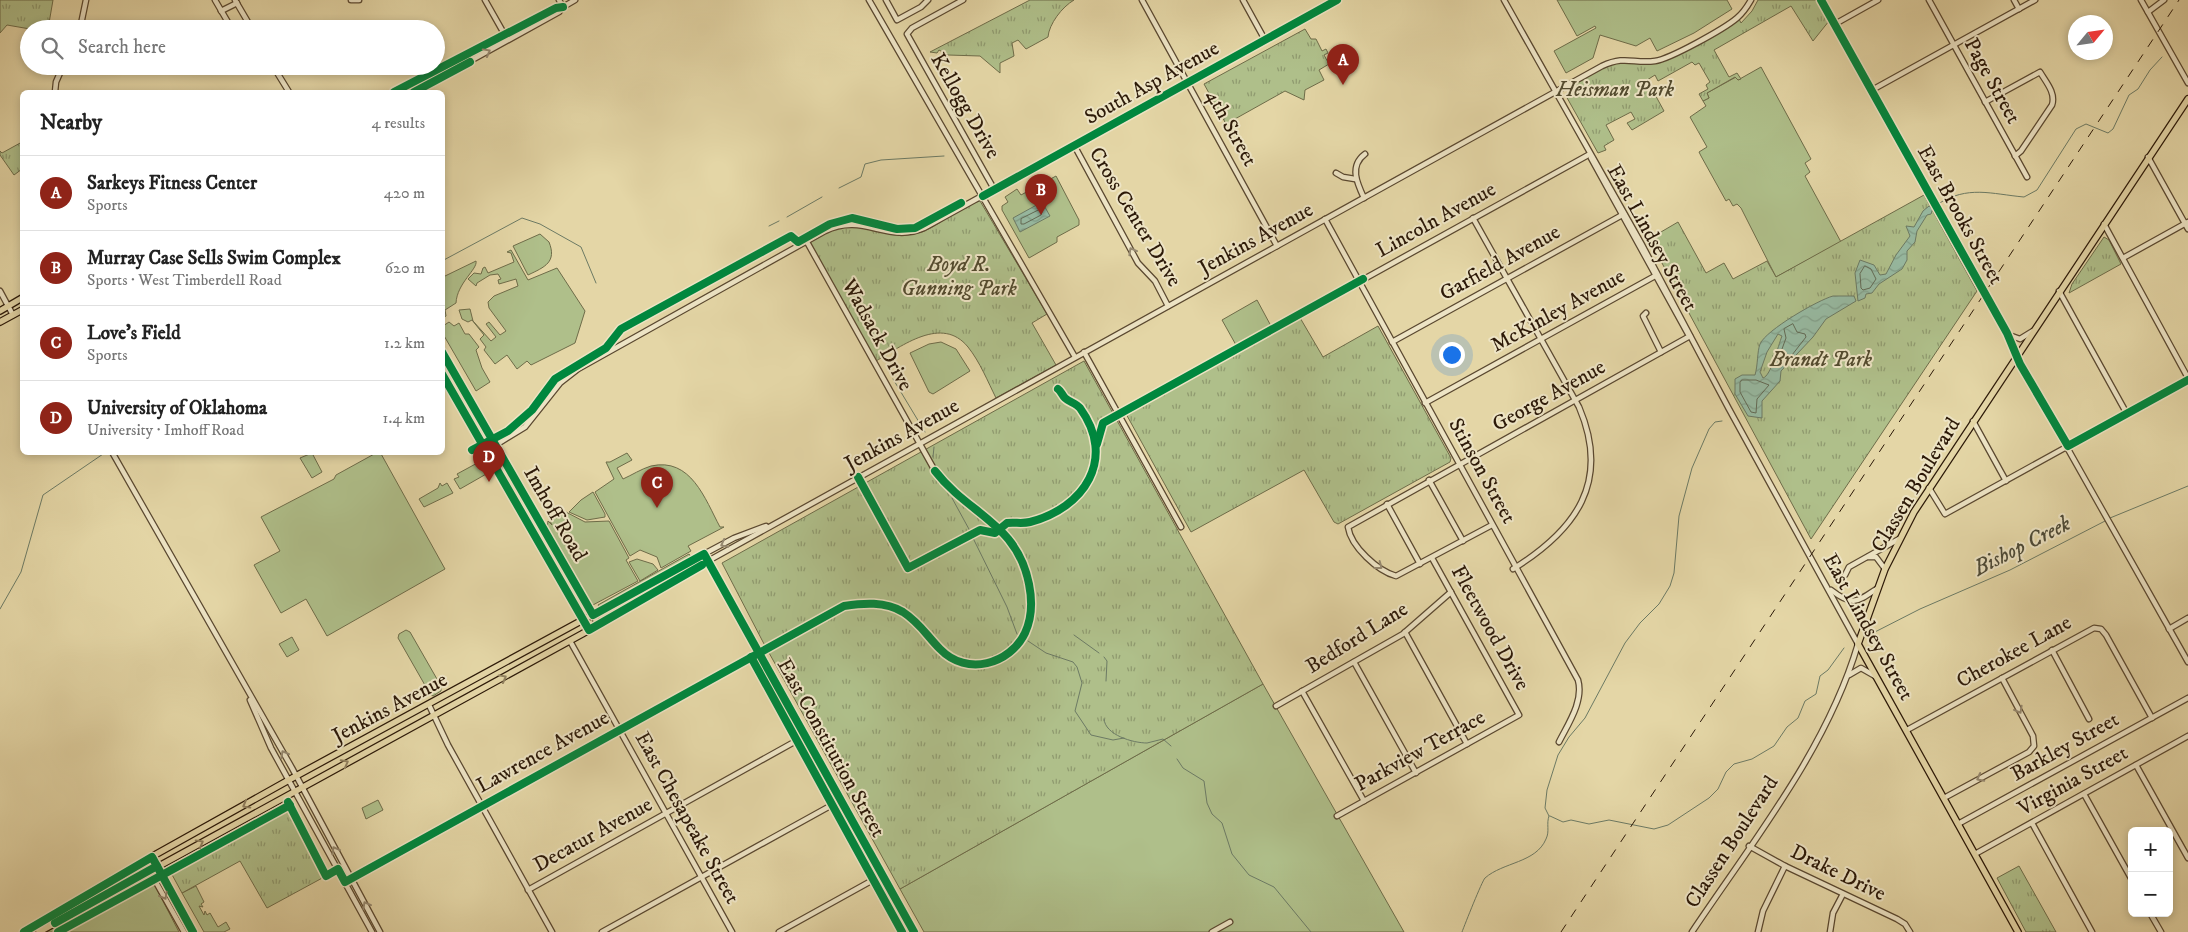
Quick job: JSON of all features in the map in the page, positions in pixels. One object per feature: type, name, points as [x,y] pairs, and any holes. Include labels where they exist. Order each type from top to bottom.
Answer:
[{"type":"main road","name":"Classen Boulevard","points":[[1858,644],[1885,569],[1899,539],[1929,488],[2188,99]]},
{"type":"main road","points":[[0,310],[20,299]]},
{"type":"main road","points":[[0,322],[20,311]]},
{"type":"main road","name":"Imhoff Road","points":[[445,357],[599,625]]},
{"type":"main road","name":"Imhoff Road","points":[[445,379],[589,630]]},
{"type":"main road","name":"East Constitution Street","points":[[704,554],[914,932]]},
{"type":"main road","name":"Jenkins Avenue","points":[[24,932],[144,861],[296,776],[704,554]]},
{"type":"main road","name":"Jenkins Avenue","points":[[39,932],[302,786],[599,625],[708,561]]},
{"type":"main road","name":"East Lindsey Street","points":[[1858,644],[2018,932]]},
{"type":"main road","points":[[516,658],[521,668]]},
{"type":"main road","points":[[481,677],[486,687]]},
{"type":"street","points":[[82,20],[86,0]]},
{"type":"street","points":[[215,0],[227,20]]},
{"type":"street","points":[[351,0],[359,0]]},
{"type":"street","points":[[485,0],[508,40]]},
{"type":"street","points":[[559,0],[563,7]]},
{"type":"street","points":[[445,75],[559,12],[563,7],[575,0]]},
{"type":"street","points":[[869,0],[1075,357]]},
{"type":"street","points":[[886,0],[898,20],[922,7],[928,0]]},
{"type":"street","name":"Kellogg Drive","points":[[963,0],[912,28],[908,32],[908,39],[994,189]]},
{"type":"street","name":"4th Street","points":[[1142,0],[1277,246]]},
{"type":"street","points":[[1243,0],[1265,40]]},
{"type":"street","name":"South Asp Avenue","points":[[486,451],[525,427],[560,383],[578,369],[836,226],[862,224],[898,234],[917,231],[1338,0]]},
{"type":"street","name":"East Lindsey Street","points":[[1504,0],[1830,589],[1858,644]]},
{"type":"street","name":"Jenkins Avenue","points":[[708,561],[1555,92],[1616,60],[1653,61],[1669,56],[1731,22],[1744,11],[1751,0]]},
{"type":"street","name":"East Brooks Street","points":[[1821,0],[2006,333],[2025,372],[2188,662]]},
{"type":"street","points":[[1835,24],[1878,0]]},
{"type":"street","name":"Page Street","points":[[1929,0],[2026,177]]},
{"type":"street","points":[[2014,0],[2019,9]]},
{"type":"street","points":[[1872,90],[2035,0]]},
{"type":"street","points":[[2141,0],[2188,83]]},
{"type":"street","points":[[2148,12],[2164,0]]},
{"type":"street","points":[[221,11],[236,2],[247,20]]},
{"type":"street","points":[[445,66],[556,8],[563,7]]},
{"type":"street","points":[[1985,102],[2040,72],[2052,92],[2054,99],[2052,105],[2021,151],[2015,156]]},
{"type":"street","points":[[2182,72],[2188,77]]},
{"type":"street","points":[[55,90],[59,75]]},
{"type":"street","points":[[278,75],[287,90]]},
{"type":"street","points":[[398,90],[427,75]]},
{"type":"street","points":[[418,90],[445,75]]},
{"type":"street","name":"Cross Center Drive","points":[[1074,146],[1138,263],[1155,281],[1168,306]]},
{"type":"street","points":[[1364,198],[1354,178],[1356,164],[1365,154]]},
{"type":"street","name":"Lincoln Avenue","points":[[1299,315],[1590,154]]},
{"type":"street","points":[[2148,157],[2186,223],[2188,230]]},
{"type":"street","points":[[1336,173],[1342,177],[1354,178]]},
{"type":"street","name":"East Lindsey Street","points":[[1623,214],[1655,276],[1690,336]]},
{"type":"street","name":"Garfield Avenue","points":[[1392,342],[1623,214]]},
{"type":"street","points":[[1473,218],[1575,400],[1586,426],[1590,445],[1591,462],[1586,488],[1576,513],[1560,534],[1534,557],[1514,568]]},
{"type":"street","name":"Stinson Street","points":[[1325,220],[1426,402],[1514,568],[1579,683],[1578,700],[1558,742]]},
{"type":"street","points":[[2122,258],[2186,223]]},
{"type":"street","points":[[1929,488],[1945,514],[2188,379],[2104,224]]},
{"type":"street","name":"Wadsack Drive","points":[[759,653],[844,606],[859,604],[876,604],[902,612],[926,630],[941,651],[962,662],[974,665],[995,662],[1010,654],[1020,644],[1028,627],[1031,593],[1026,568],[1018,550],[1000,528],[967,504],[943,482],[918,444],[807,242]]},
{"type":"street","name":"McKinley Avenue","points":[[1426,402],[1655,276]]},
{"type":"street","points":[[0,290],[14,315]]},
{"type":"street","points":[[2059,292],[2127,414]]},
{"type":"street","points":[[1646,314],[1643,316],[1645,323],[1662,352]]},
{"type":"street","points":[[2006,333],[2011,337],[2020,339],[2034,330]]},
{"type":"street","name":"George Avenue","points":[[1420,564],[1399,576],[1390,574],[1356,545],[1348,530],[1352,524],[1429,480],[1690,336]]},
{"type":"street","points":[[1084,352],[1181,527]]},
{"type":"street","points":[[2007,370],[2017,366],[2025,372]]},
{"type":"street","points":[[1973,421],[2006,480]]},
{"type":"street","points":[[114,455],[302,786],[380,932]]},
{"type":"street","points":[[858,477],[908,568]]},
{"type":"street","points":[[1429,480],[1462,541]]},
{"type":"street","points":[[1387,504],[1420,564],[1492,524]]},
{"type":"street","name":"Jenkins Avenue","points":[[704,554],[734,538],[776,522]]},
{"type":"street","points":[[1845,575],[1849,567],[1899,539]]},
{"type":"street","points":[[1867,557],[1876,557],[1885,569]]},
{"type":"street","name":"Fleetwood Drive","points":[[1432,558],[1519,715]]},
{"type":"street","points":[[1830,589],[1846,601],[1852,602],[1861,600],[1878,588]]},
{"type":"street","name":"Bedford Lane","points":[[1276,706],[1406,632],[1451,592]]},
{"type":"street","points":[[2169,628],[2188,618]]},
{"type":"street","name":"Cherokee Lane","points":[[1907,730],[2089,629],[2101,629],[2152,718]]},
{"type":"street","points":[[1406,632],[1467,744]]},
{"type":"street","name":"East Chesapeake Street","points":[[570,641],[732,932]]},
{"type":"street","name":"Classen Boulevard","points":[[1692,932],[1811,754],[1848,676],[1858,644]]},
{"type":"street","points":[[2052,650],[2089,719]]},
{"type":"street","name":"Lawrence Avenue","points":[[345,882],[759,653]]},
{"type":"street","points":[[1354,662],[1416,773]]},
{"type":"street","points":[[1848,676],[1861,668],[1875,676]]},
{"type":"street","points":[[1944,798],[2029,752],[2035,743],[2030,729],[2002,678]]},
{"type":"street","points":[[246,690],[268,742],[288,781],[372,932]]},
{"type":"street","points":[[1302,691],[1364,801]]},
{"type":"street","name":"Barkley Street","points":[[1958,824],[2188,698]]},
{"type":"street","points":[[429,705],[481,806],[552,932]]},
{"type":"street","name":"Parkview Terrace","points":[[1338,816],[1519,715]]},
{"type":"street","name":"Decatur Avenue","points":[[528,890],[805,736]]},
{"type":"street","name":"Virginia Street","points":[[1975,854],[2188,736]]},
{"type":"street","points":[[2136,765],[2188,858]]},
{"type":"street","points":[[2084,794],[2128,873]]},
{"type":"street","points":[[602,932],[841,800]]},
{"type":"street","points":[[2032,823],[2092,932]]},
{"type":"street","name":"Drake Drive","points":[[1749,846],[1785,866],[1897,919],[1905,924],[1910,932]]},
{"type":"street","points":[[152,857],[193,932]]},
{"type":"street","points":[[144,861],[184,932]]},
{"type":"street","points":[[1758,932],[1763,912],[1785,866]]},
{"type":"street","points":[[779,932],[882,875]]},
{"type":"street","points":[[1830,932],[1833,913],[1843,894]]},
{"type":"street","points":[[2152,917],[2161,932]]},
{"type":"street","points":[[1212,932],[1230,922]]},
{"type":"green space","points":[[0,0],[53,0],[50,20],[20,20],[20,27],[7,25],[0,33]]},
{"type":"green space","points":[[1030,0],[1074,0],[1057,16],[1048,37],[1026,49],[1018,40],[1012,43],[1014,56],[1000,63],[1000,73],[980,56],[948,55],[939,50],[937,53],[930,52]]},
{"type":"green space","points":[[1557,0],[1727,0],[1732,9],[1694,33],[1657,51],[1650,38],[1636,46],[1600,35],[1593,58],[1566,73],[1554,51],[1596,28],[1595,26],[1577,36]]},
{"type":"green space","name":"Heisman Park","points":[[1758,0],[1817,0],[1829,21],[1813,41],[1791,6],[1714,50],[1729,77],[1737,73],[1741,79],[1738,80],[1735,77],[1707,93],[1709,98],[1703,101],[1699,94],[1708,89],[1706,85],[1710,82],[1699,63],[1695,65],[1692,62],[1658,81],[1655,75],[1647,80],[1664,111],[1632,130],[1627,123],[1635,119],[1631,112],[1606,125],[1614,140],[1604,146],[1606,150],[1598,153],[1566,96],[1574,86],[1606,64],[1628,59],[1650,60],[1662,58],[1688,47],[1738,17],[1741,23],[1752,11]]},
{"type":"green space","points":[[1305,29],[1311,39],[1316,39],[1322,51],[1326,49],[1328,53],[1324,55],[1329,64],[1319,70],[1324,80],[1305,90],[1304,100],[1285,91],[1226,124],[1204,84]]},
{"type":"green space","points":[[1761,67],[1811,159],[1805,163],[1810,172],[1805,176],[1841,242],[1776,277],[1741,208],[1737,204],[1733,206],[1729,199],[1726,201],[1701,156],[1699,152],[1707,147],[1690,117],[1706,106],[1703,101],[1709,98],[1707,93],[1736,77],[1738,80]]},
{"type":"green space","points":[[20,143],[20,170],[14,175],[0,155],[0,151],[2,153]]},
{"type":"green space","points":[[1056,176],[1079,220],[1079,225],[1057,237],[1057,242],[1029,258],[1002,210],[1002,206],[1008,202],[1005,197],[1017,189],[1021,195]]},
{"type":"green space","name":"Brandt Park","points":[[1924,195],[1977,291],[1811,539],[1649,239],[1678,222],[1706,273],[1724,263],[1733,279],[1767,261],[1776,277]]},
{"type":"green space","name":"Boyd R. Gunning Park","points":[[980,201],[1047,314],[1032,323],[1056,365],[996,398],[968,347],[958,338],[946,334],[934,333],[922,336],[876,361],[810,242],[834,229],[844,226],[866,228],[897,235],[923,232],[963,208]]},
{"type":"green space","points":[[540,234],[549,242],[551,249],[550,259],[540,269],[528,275],[513,246]]},
{"type":"green space","points":[[2104,237],[2109,240],[2121,264],[2069,293],[2072,284]]},
{"type":"green space","points":[[511,250],[528,280],[557,268],[585,311],[575,343],[531,365],[527,361],[517,369],[507,355],[495,364],[484,350],[486,347],[480,339],[484,335],[472,320],[468,322],[462,319],[459,310],[470,309],[473,321],[491,341],[496,337],[486,324],[489,322],[500,335],[506,331],[489,308],[488,302],[494,296],[518,286],[516,279],[499,284],[498,280],[501,279],[498,274],[490,275],[477,283],[476,286],[468,279],[474,273],[481,274],[485,267],[488,273],[514,262],[511,253],[507,252]]},
{"type":"green space","points":[[476,261],[474,268],[460,289],[456,303],[445,310],[445,276]]},
{"type":"green space","points":[[1257,300],[1271,326],[1236,345],[1222,320]]},
{"type":"green space","points":[[1299,316],[1323,357],[1378,326],[1451,458],[1450,462],[1338,524],[1334,522],[1304,470],[1191,532],[1125,412]]},
{"type":"green space","points":[[449,322],[454,326],[459,323],[465,334],[469,334],[479,347],[476,350],[482,368],[490,382],[476,391],[445,337],[445,325]]},
{"type":"green space","points":[[941,342],[956,349],[970,371],[933,394],[929,392],[910,353],[929,344]]},
{"type":"green space","points":[[1084,361],[1263,684],[900,889],[763,642],[722,563]]},
{"type":"green space","points":[[627,453],[632,460],[617,468],[623,479],[651,466],[665,465],[677,468],[695,483],[720,527],[724,527],[688,546],[691,551],[661,568],[657,557],[640,550],[630,556],[595,492],[614,479],[606,462],[610,462]]},
{"type":"green space","points":[[313,455],[322,472],[312,478],[300,458]]},
{"type":"green space","points":[[372,455],[382,455],[445,569],[327,636],[306,599],[281,613],[254,565],[280,551],[261,517],[334,479],[336,475]]},
{"type":"green space","points":[[481,461],[488,473],[460,489],[454,479],[459,477],[457,474]]},
{"type":"green space","points":[[440,483],[442,486],[447,483],[453,493],[424,507],[419,499],[438,488]]},
{"type":"green space","points":[[593,492],[605,517],[587,520],[569,512],[581,500]]},
{"type":"green space","points":[[564,511],[585,522],[609,521],[629,558],[626,560],[638,581],[591,606],[547,529],[548,521],[552,525],[550,521]]},
{"type":"green space","points":[[689,554],[692,558],[600,608],[598,605]]},
{"type":"green space","points":[[637,559],[653,564],[658,570],[640,581],[629,562]]},
{"type":"green space","points":[[406,630],[410,632],[441,686],[441,691],[433,696],[430,694],[398,638],[399,634]]},
{"type":"green space","points":[[292,637],[299,650],[287,657],[279,644]]},
{"type":"green space","points":[[1263,684],[1404,932],[924,932],[900,889]]},
{"type":"green space","points":[[378,800],[383,810],[366,819],[362,808]]},
{"type":"green space","points":[[290,805],[326,876],[267,908],[240,861],[182,893],[170,871]]},
{"type":"green space","points":[[2019,866],[2056,932],[2026,932],[1997,878]]},
{"type":"green space","points":[[149,874],[179,932],[46,932]]},
{"type":"green space","points":[[196,886],[204,902],[201,904],[203,907],[199,906],[204,915],[205,911],[207,915],[210,913],[218,927],[226,922],[230,929],[224,932],[204,932],[182,893]]},
{"type":"water","points":[[1042,202],[1050,216],[1020,232],[1013,218]]},
{"type":"water","points":[[1929,206],[1933,208],[1931,214],[1927,215],[1917,231],[1915,242],[1907,251],[1907,260],[1902,269],[1879,284],[1872,293],[1866,294],[1865,298],[1858,301],[1855,273],[1860,260],[1874,265],[1880,275],[1886,274],[1896,255],[1910,236],[1906,226],[1914,227],[1923,211]]},
{"type":"water","points":[[1833,296],[1854,296],[1856,301],[1826,319],[1813,337],[1781,371],[1780,381],[1762,401],[1762,418],[1748,416],[1735,394],[1735,379],[1742,375],[1755,375],[1758,351],[1764,338],[1793,316]],"holes":[[[1778,334],[1782,336],[1769,372],[1763,378],[1760,372],[1767,352]]]},
{"type":"waterway","points":[[1938,204],[1959,194],[1980,192],[2024,197],[2037,190],[2076,129],[2086,124],[2108,133],[2113,129],[2129,95],[2138,89],[2150,70],[2162,57]]},
{"type":"waterway","points":[[839,188],[861,177],[865,164],[881,160],[944,156]]},
{"type":"waterway","points":[[787,217],[822,197]]},
{"type":"waterway","points":[[445,259],[522,218],[540,224],[581,247],[596,283]]},
{"type":"waterway","points":[[769,226],[779,221]]},
{"type":"waterway","points":[[893,379],[925,432]]},
{"type":"waterway","points":[[1549,816],[1545,808],[1547,790],[1558,755],[1569,737],[1585,718],[1625,643],[1640,623],[1659,604],[1670,586],[1674,573],[1679,516],[1692,468],[1709,429],[1715,422],[1722,421]]},
{"type":"waterway","points":[[933,457],[934,447]]},
{"type":"waterway","points":[[0,609],[21,572],[43,495],[102,455]]},
{"type":"waterway","name":"Bishop Creek","points":[[2110,518],[2188,486]]},
{"type":"waterway","points":[[952,498],[970,531]]},
{"type":"waterway","name":"Bishop Creek","points":[[1871,634],[1920,609],[2010,570],[2107,520]]},
{"type":"waterway","points":[[972,536],[1007,607],[1017,634]]},
{"type":"waterway","points":[[1074,635],[1099,653]]},
{"type":"waterway","points":[[1028,641],[1046,653],[1073,662],[1077,667],[1082,683],[1075,711],[1091,735],[1113,740],[1124,738]]},
{"type":"waterway","name":"Bishop Creek","points":[[1550,816],[1563,822],[1571,820],[1589,824],[1609,820],[1654,829],[1668,825],[1709,798],[1718,789],[1726,772],[1734,764],[1752,759],[1774,746],[1787,727],[1798,718],[1805,701],[1816,694],[1820,676],[1828,670],[1844,648]]},
{"type":"waterway","points":[[1104,657],[1107,661],[1106,681]]},
{"type":"waterway","points":[[1104,719],[1109,730],[1128,740],[1147,743],[1163,739],[1171,746]]},
{"type":"waterway","points":[[1177,759],[1183,768],[1204,781],[1207,803],[1212,814],[1222,823],[1232,854],[1249,875],[1274,887],[1311,932]]},
{"type":"waterway","name":"Bishop Creek","points":[[1462,932],[1485,878],[1535,853],[1546,839],[1549,816]]},
{"type":"railway","points":[[1561,932],[2179,0]]},
{"type":"cycle path","points":[[983,196],[1337,0]]},
{"type":"cycle path","points":[[1821,0],[2007,333],[2020,364],[2068,446],[2188,380]]},
{"type":"cycle path","points":[[445,66],[556,8],[563,7]]},
{"type":"cycle path","points":[[418,90],[470,62]]},
{"type":"cycle path","points":[[398,90],[427,75]]},
{"type":"cycle path","points":[[472,450],[508,431],[532,410],[555,379],[606,348],[621,329],[791,236],[798,242],[830,224],[852,218],[897,229],[915,228],[961,203]]},
{"type":"cycle path","points":[[1097,444],[1103,423],[1363,279]]},
{"type":"cycle path","points":[[445,357],[593,615],[704,554],[914,932]]},
{"type":"cycle path","points":[[445,379],[589,630],[702,565]]},
{"type":"cycle path","points":[[858,477],[908,568],[980,530],[995,533],[1007,523],[1027,523],[1049,515],[1066,505],[1079,493],[1089,479],[1095,463],[1095,445],[1091,427],[1080,408],[1068,401],[1058,389]]},
{"type":"cycle path","points":[[288,802],[326,876],[338,869],[345,882],[844,606],[881,604],[896,608],[914,621],[940,649],[951,658],[963,663],[987,663],[999,659],[1018,644],[1025,633],[1029,621],[1031,596],[1023,563],[1003,533],[962,499],[935,471]]},
{"type":"cycle path","points":[[751,657],[902,932]]},
{"type":"cycle path","points":[[58,932],[290,805]]},
{"type":"cycle path","points":[[24,932],[152,857],[193,932]]},
{"type":"cycle path","points":[[55,923],[157,866]]},
{"type":"place","name":"Sarkeys Fitness Center","points":[[1343,85]]},
{"type":"place","name":"Murray Case Sells Swim Complex","points":[[1041,215]]},
{"type":"place","name":"University of Oklahoma","points":[[489,482]]},
{"type":"place","name":"Love's Field","points":[[657,508]]}]
